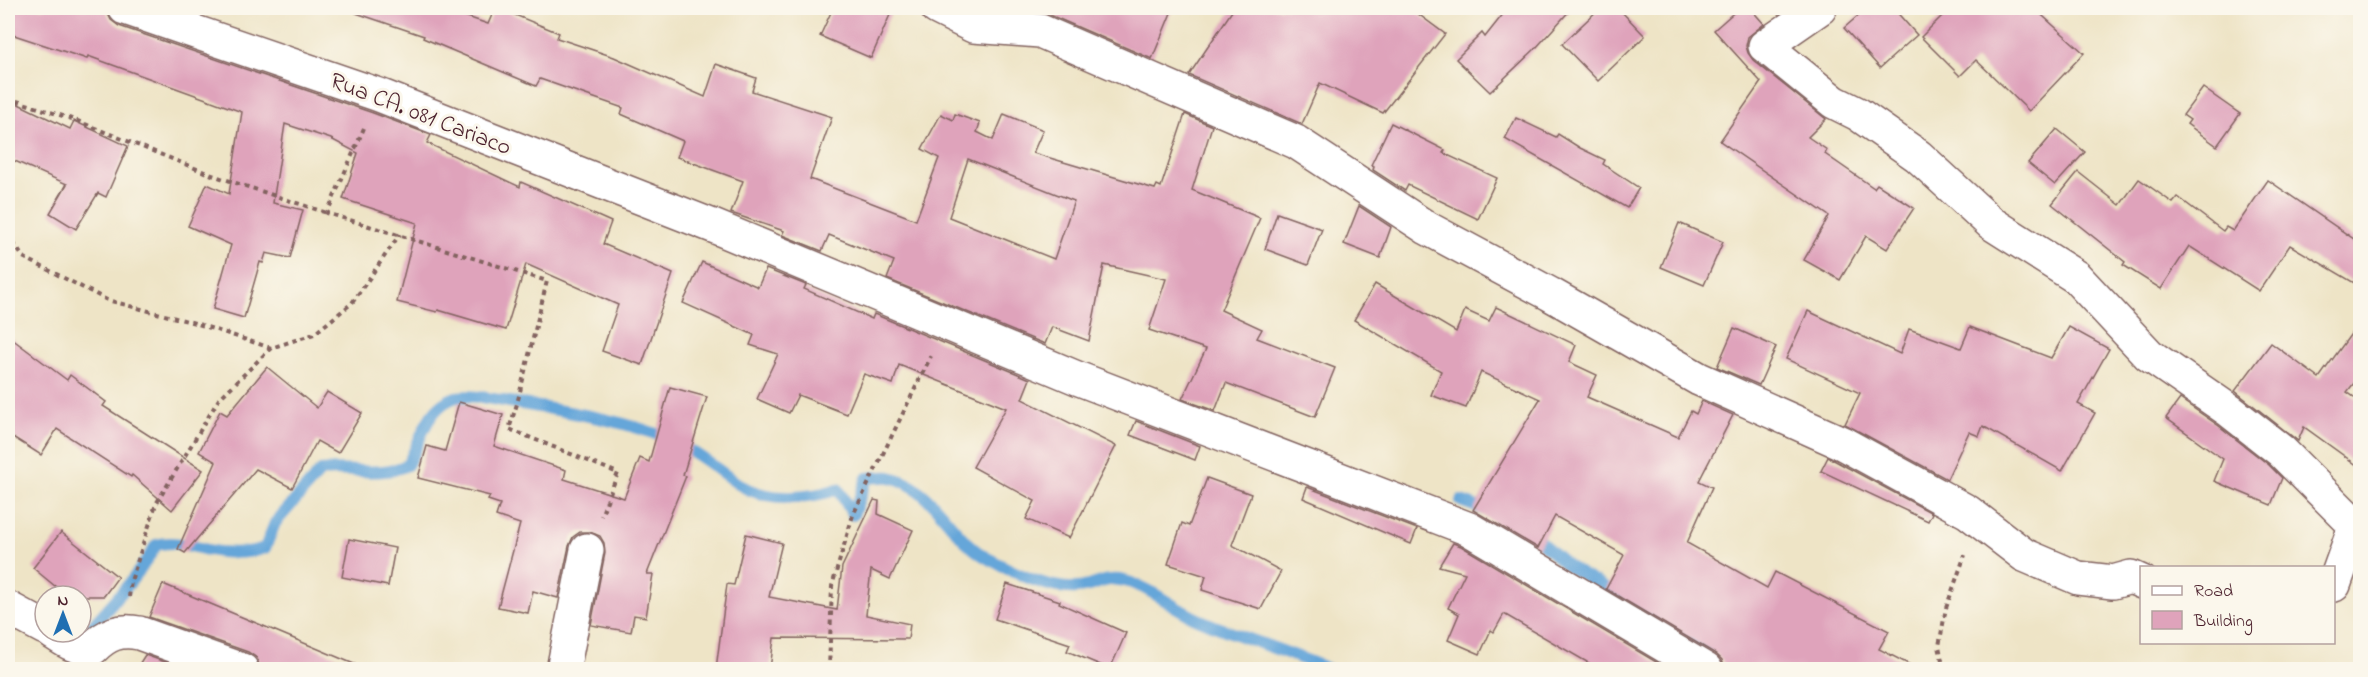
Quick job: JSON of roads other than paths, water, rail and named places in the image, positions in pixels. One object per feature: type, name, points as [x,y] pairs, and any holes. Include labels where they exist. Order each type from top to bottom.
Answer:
[{"type":"street","name":"Rua CA. 081 Cariaco","points":[[125,8],[379,95],[713,226],[1077,378],[1469,529],[1706,669]]},
{"type":"street","points":[[937,8],[973,26],[1040,32],[1296,142],[1414,220],[1699,379],[1842,443],[1968,512],[2024,555],[2078,578],[2113,582],[2131,577],[2140,581]]},
{"type":"street","points":[[1820,8],[1765,46],[1834,102],[1858,114],[1918,156],[1990,223],[2076,277],[2150,355],[2230,411],[2281,451],[2359,528],[2352,535],[2335,582]]},
{"type":"street","points":[[563,669],[587,550]]},
{"type":"street","points":[[8,608],[33,622]]},
{"type":"street","points":[[70,644],[83,649],[93,648],[101,640],[125,630],[242,669]]},
{"type":"waterway","points":[[93,626],[116,600],[156,545],[176,543],[230,553],[265,548],[275,523],[321,471],[375,472],[407,465],[431,416],[437,409],[455,397],[471,396],[594,417],[652,433],[680,444],[740,485],[763,494],[801,497],[838,489],[853,515],[867,478],[890,477],[920,492],[977,551],[1022,575],[1066,588],[1084,587],[1111,580],[1135,584],[1198,619],[1330,670]]},
{"type":"waterway","points":[[1461,501],[1488,511]]},
{"type":"waterway","points":[[1530,533],[1569,567],[1680,636],[1709,647]]}]
